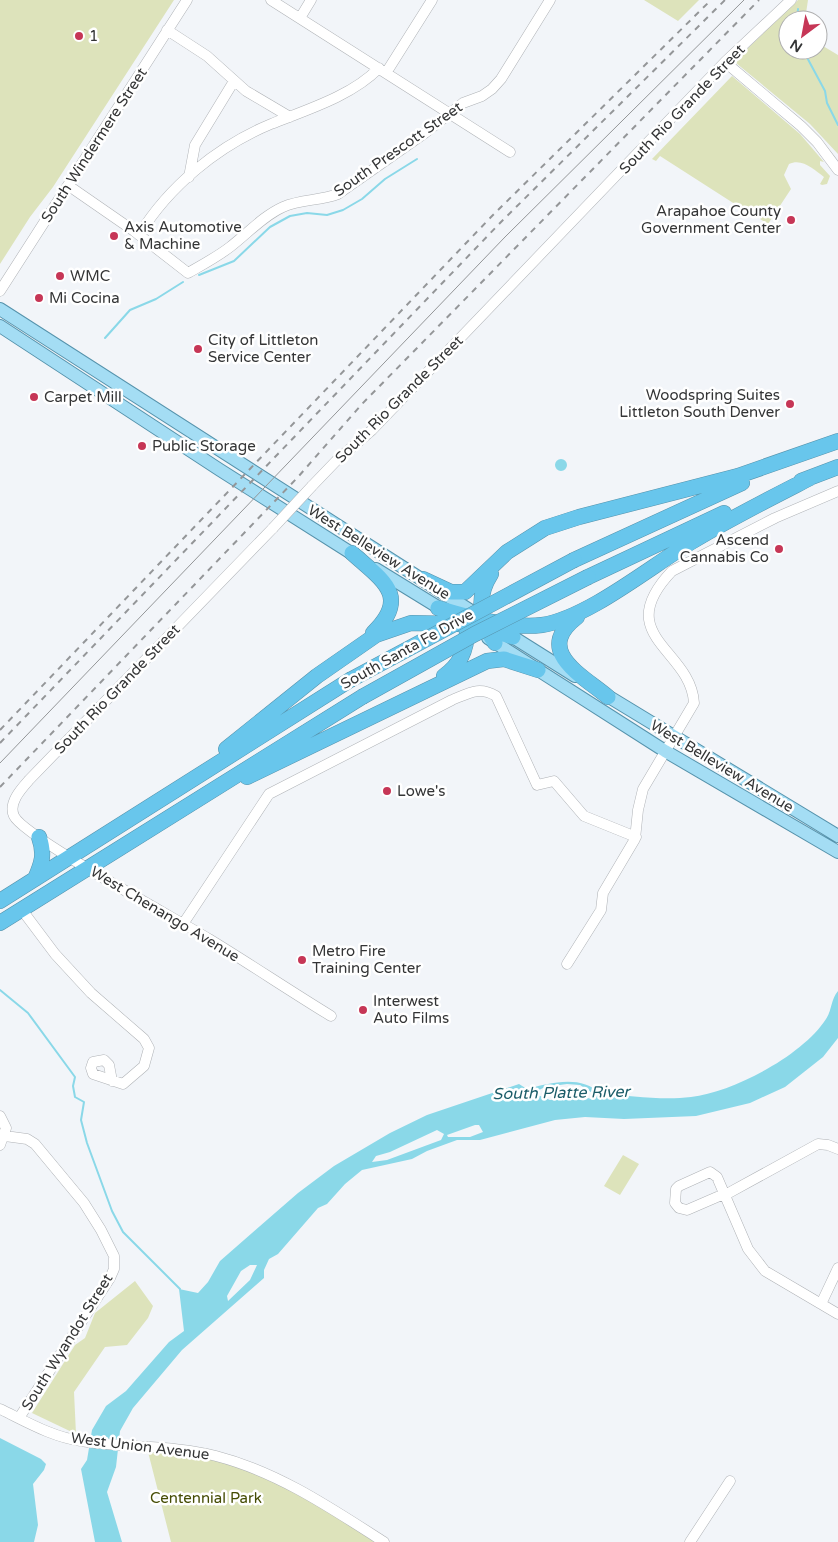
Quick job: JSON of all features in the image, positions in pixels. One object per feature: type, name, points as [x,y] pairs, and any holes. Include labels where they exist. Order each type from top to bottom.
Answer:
[{"type":"highway","points":[[423,579],[451,592],[465,592],[516,546],[536,532],[559,523],[738,476],[838,441]]},
{"type":"highway","name":"South Santa Fe Drive","points":[[0,901],[350,680],[460,619],[574,560],[671,514],[838,441]]},
{"type":"highway","name":"South Santa Fe Drive","points":[[0,924],[362,697],[475,634],[667,539],[838,467]]},
{"type":"highway","points":[[484,623],[519,626],[542,625],[566,619],[694,541],[810,478]]},
{"type":"highway","points":[[495,643],[484,623],[481,595],[491,573],[527,539],[559,523]]},
{"type":"highway","points":[[161,798],[363,643],[387,618],[391,610],[392,599],[386,584],[352,553]]},
{"type":"highway","points":[[600,600],[566,627],[560,638],[559,650],[567,664],[608,697]]},
{"type":"highway","points":[[438,608],[464,615],[513,637]]},
{"type":"highway","points":[[363,643],[387,630],[411,623],[464,615]]},
{"type":"highway","points":[[419,692],[451,671],[458,662],[466,642],[464,615]]},
{"type":"highway","points":[[164,821],[419,692],[491,659],[504,659],[538,670]]},
{"type":"highway","points":[[35,879],[43,861],[44,850],[39,837]]},
{"type":"main road","name":"West Belleview Avenue","points":[[0,309],[70,352],[218,451],[423,579],[495,643],[665,751],[833,849]]},
{"type":"main road","name":"West Belleview Avenue","points":[[0,326],[438,608]]},
{"type":"main road","name":"West Belleview Avenue","points":[[464,615],[484,623]]},
{"type":"main road","name":"West Belleview Avenue","points":[[513,637],[673,738],[836,835]]},
{"type":"street","name":"South Windermere Street","points":[[0,291],[187,0]]},
{"type":"street","points":[[271,0],[510,152]]},
{"type":"street","points":[[300,18],[311,0]]},
{"type":"street","points":[[69,186],[139,235],[159,205],[189,177],[232,143],[290,117],[311,110],[383,71],[432,0]]},
{"type":"street","name":"South Prescott Street","points":[[139,235],[188,273],[229,248],[264,219],[282,208],[308,199],[324,199],[338,194],[425,134],[463,102],[482,96],[492,89],[501,79],[550,0]]},
{"type":"street","name":"South Rio Grande Street","points":[[13,803],[29,780],[336,461],[372,430],[725,62],[791,0]]},
{"type":"street","points":[[167,30],[207,56],[234,81],[259,99],[290,117]]},
{"type":"street","points":[[725,62],[801,126],[838,170]]},
{"type":"street","points":[[189,177],[195,145],[234,81]]},
{"type":"street","points":[[566,964],[601,910],[603,893],[636,837],[638,810],[643,789],[694,703],[687,677],[655,638],[649,616],[651,600],[660,584],[672,571],[775,518],[838,491]]},
{"type":"street","points":[[184,924],[269,794],[452,700],[476,691],[486,690],[496,696],[537,784],[554,781],[584,816],[636,837]]},
{"type":"street","name":"West Chenango Avenue","points":[[13,803],[14,816],[22,826],[331,1016]]},
{"type":"street","points":[[22,910],[73,975],[91,994],[144,1039],[149,1048],[144,1066],[131,1080],[123,1084],[112,1081]]},
{"type":"street","points":[[0,1116],[6,1128],[2,1141]]},
{"type":"street","name":"South Wyandot Street","points":[[2,1141],[27,1139],[40,1149],[93,1215],[114,1256],[114,1269],[110,1278],[19,1418]]},
{"type":"street","points":[[838,1149],[818,1144],[724,1195],[686,1210],[679,1208],[675,1203],[676,1190],[679,1186],[710,1172],[718,1177],[724,1195],[748,1249],[765,1271],[838,1314]]},
{"type":"street","points":[[821,1304],[838,1268]]},
{"type":"street","name":"West Union Avenue","points":[[0,1409],[51,1432],[80,1441],[188,1451],[216,1456],[259,1470],[291,1485],[384,1542]]},
{"type":"street","points":[[690,1542],[730,1481]]},
{"type":"green space","points":[[0,0],[174,0],[53,187],[30,217],[0,264]]},
{"type":"green space","points":[[644,0],[699,0],[678,21]]},
{"type":"green space","points":[[798,0],[808,0],[806,10],[788,10]]},
{"type":"green space","points":[[778,19],[778,60],[828,60],[828,49],[838,55],[838,154],[810,124],[736,63],[746,50]]},
{"type":"green space","points":[[732,76],[800,134],[824,162],[820,161],[820,165],[830,176],[827,184],[822,185],[820,184],[824,177],[812,168],[799,163],[789,164],[784,175],[791,189],[768,224],[760,219],[762,215],[750,213],[743,206],[741,208],[660,156],[656,161],[652,159]]},
{"type":"green space","points":[[623,1155],[639,1164],[620,1195],[604,1186]]},
{"type":"green space","points":[[135,1281],[153,1306],[148,1318],[127,1345],[105,1347],[74,1392],[76,1434],[32,1413],[75,1345],[85,1338],[95,1313]]},
{"type":"green space","name":"Centennial Park","points":[[147,1448],[188,1451],[284,1482],[384,1542],[171,1542]]},
{"type":"water","points":[[559,459],[563,459],[567,465],[563,471],[559,471],[555,467],[555,463]]},
{"type":"water","points":[[838,991],[838,1038],[823,1057],[785,1087],[750,1103],[696,1116],[624,1119],[585,1117],[555,1120],[480,1140],[457,1140],[427,1151],[412,1159],[362,1170],[345,1184],[327,1204],[318,1208],[278,1254],[269,1259],[264,1270],[264,1278],[182,1350],[133,1408],[120,1431],[116,1467],[107,1492],[122,1542],[95,1542],[81,1469],[87,1460],[92,1430],[106,1406],[126,1391],[169,1342],[184,1331],[179,1289],[198,1293],[208,1282],[220,1261],[298,1193],[334,1166],[390,1133],[427,1115],[519,1084],[527,1089],[545,1084],[575,1082],[593,1088],[600,1094],[668,1098],[691,1097],[727,1088],[766,1070],[801,1046],[826,1019]],"holes":[[[567,1084],[580,1085],[597,1096],[591,1099],[585,1097],[550,1100],[533,1093],[545,1087]],[[475,1125],[479,1125],[483,1132],[470,1137],[448,1137],[447,1135]],[[437,1130],[444,1134],[441,1140],[387,1160],[372,1162],[376,1156],[390,1152]],[[250,1265],[257,1265],[250,1280],[228,1301],[227,1296],[241,1271]]]},
{"type":"water","points":[[0,1438],[41,1459],[46,1464],[44,1470],[33,1484],[38,1525],[34,1542],[0,1542]]},
{"type":"waterway","points":[[808,60],[825,91],[827,103],[838,125]]},
{"type":"waterway","points":[[199,275],[234,261],[270,227],[290,216],[307,213],[327,215],[343,210],[362,199],[385,179],[417,159]]},
{"type":"waterway","points":[[105,338],[130,310],[156,299],[183,282]]},
{"type":"waterway","points":[[0,990],[28,1013],[75,1077],[73,1086],[75,1097],[84,1102],[81,1120],[87,1143],[112,1211],[123,1232],[180,1289]]},
{"type":"tram line","points":[[0,763],[505,237],[744,0]]},
{"type":"railway","points":[[0,730],[492,216],[711,0]]},
{"type":"railway","points":[[0,743],[501,222],[725,0]]},
{"type":"railway","points":[[0,787],[298,477],[362,404],[759,0]]},
{"type":"place","name":"1","points":[[79,36]]},
{"type":"place","name":"Arapahoe County Government Center","points":[[791,220]]},
{"type":"place","name":"Axis Automotive & Machine","points":[[114,236]]},
{"type":"place","name":"WMC","points":[[60,276]]},
{"type":"place","name":"Mi Cocina","points":[[39,298]]},
{"type":"place","name":"City of Littleton Service Center","points":[[198,349]]},
{"type":"place","name":"Carpet Mill","points":[[34,397]]},
{"type":"place","name":"Woodspring Suites Littleton South Denver","points":[[790,404]]},
{"type":"place","name":"Public Storage","points":[[142,446]]},
{"type":"place","name":"Ascend Cannabis Co","points":[[779,549]]},
{"type":"place","name":"Lowe's","points":[[387,791]]},
{"type":"place","name":"Metro Fire Training Center","points":[[302,960]]},
{"type":"place","name":"Interwest Auto Films","points":[[363,1010]]},
{"type":"water label","name":"South Platte River","points":[[561,1093]]}]
